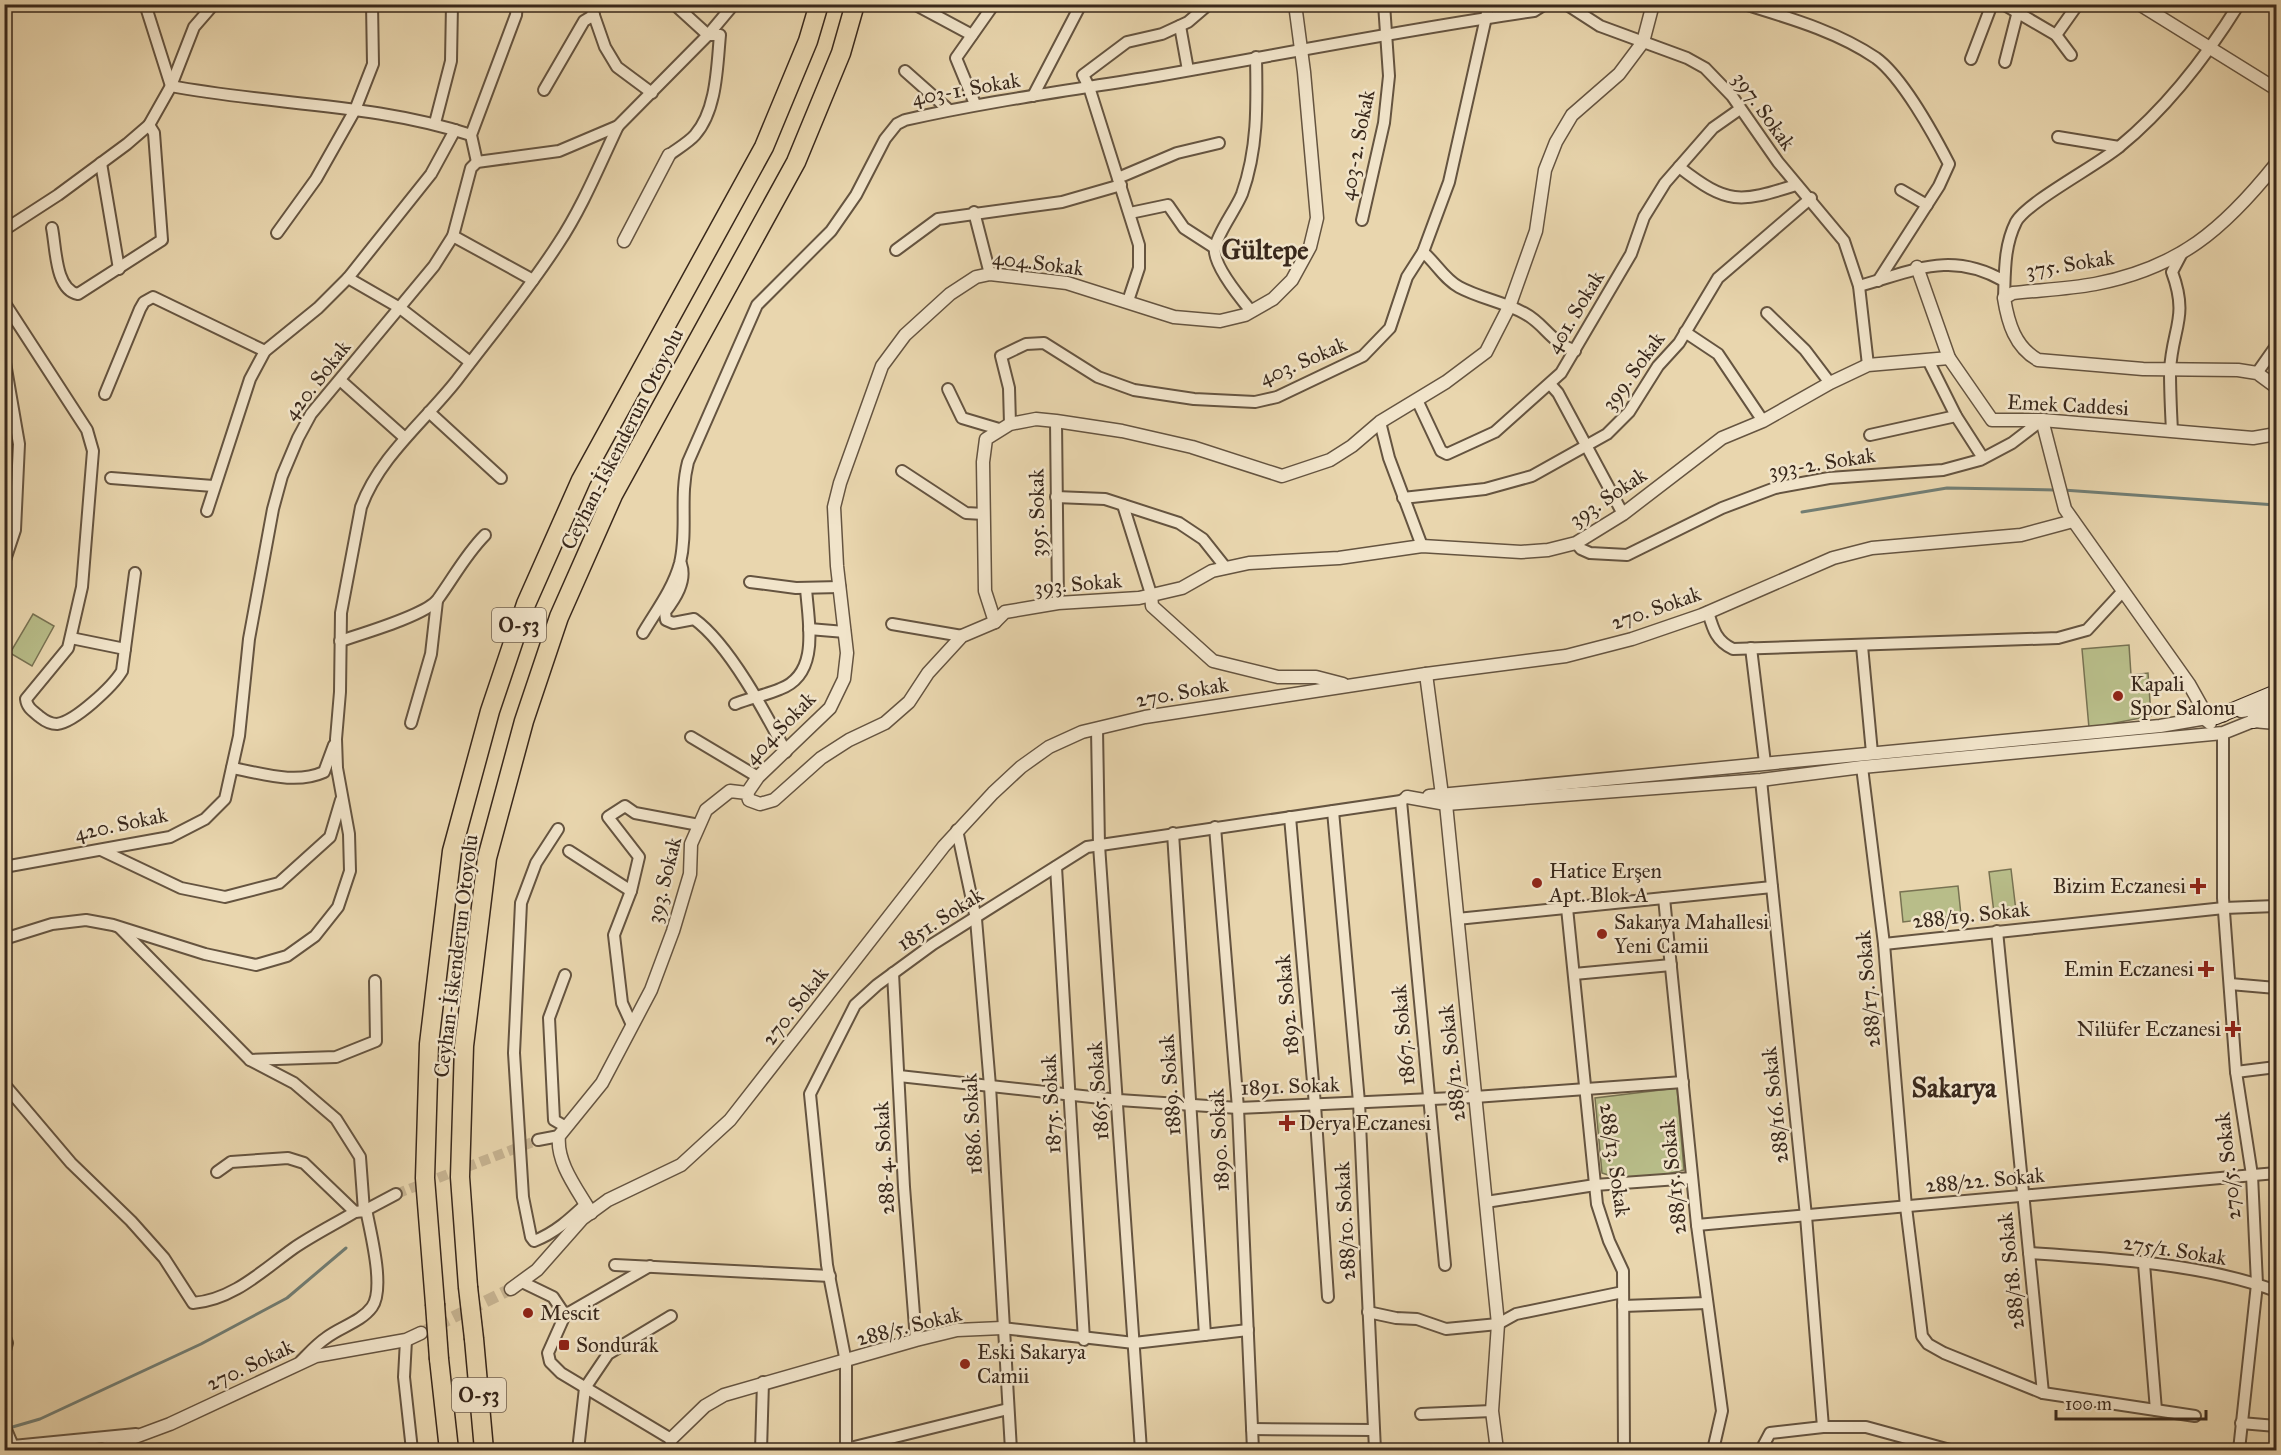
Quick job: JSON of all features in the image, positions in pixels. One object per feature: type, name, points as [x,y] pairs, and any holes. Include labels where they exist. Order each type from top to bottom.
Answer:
[{"type":"highway","name":"Ceyhan-İskenderun Otoyolu","points":[[449,1450],[439,1359],[425,1178],[429,1044],[453,851],[490,711],[526,604],[581,480],[764,147],[808,41],[819,4]]},
{"type":"highway","name":"Ceyhan-İskenderun Otoyolu","points":[[484,1450],[460,1177],[464,1046],[487,858],[524,721],[559,617],[613,495],[796,162],[841,53],[855,4]]},
{"type":"main road","points":[[2211,718],[2277,692]]},
{"type":"main road","points":[[2253,721],[2277,712]]},
{"type":"street","points":[[145,4],[171,86]]},
{"type":"street","points":[[4,230],[101,163],[149,125],[171,86],[194,27],[214,4]]},
{"type":"street","points":[[277,233],[316,179],[356,110],[373,64],[372,4]]},
{"type":"street","points":[[435,123],[451,61],[452,4]]},
{"type":"street","points":[[517,4],[516,15],[492,84],[471,135],[477,162],[560,151],[618,126]]},
{"type":"street","points":[[624,241],[669,155],[696,135],[707,112],[714,86],[720,35],[708,35],[674,4]]},
{"type":"street","points":[[4,939],[52,924],[86,920],[119,927],[205,954],[256,964],[287,956],[315,936],[338,907],[350,871],[349,834],[336,739],[340,613],[366,492],[405,438],[470,362],[533,280],[575,216],[618,126],[708,35],[734,4]]},
{"type":"street","points":[[975,104],[956,58],[994,4]]},
{"type":"street","points":[[1033,96],[1081,4]]},
{"type":"street","name":"404.Sokak","points":[[747,793],[758,777],[830,708],[844,680],[847,653],[834,507],[840,483],[882,366],[905,335],[950,294],[976,277],[990,274],[1067,283],[1174,318],[1220,321],[1251,311],[1273,299],[1292,279],[1310,247],[1317,218],[1295,4]]},
{"type":"street","name":"403-2. Sokak","points":[[1362,220],[1384,123],[1389,76],[1384,4]]},
{"type":"street","name":"403. Sokak","points":[[1005,426],[1009,388],[1001,356],[1026,345],[1044,343],[1098,377],[1134,390],[1232,402],[1255,402],[1277,397],[1311,379],[1351,364],[1379,342],[1390,328],[1407,277],[1423,252],[1449,182],[1489,4]]},
{"type":"street","name":"403-1. Sokak","points":[[643,633],[672,584],[680,562],[684,521],[682,484],[688,462],[757,305],[831,231],[855,195],[885,139],[897,124],[975,104],[1089,87],[1387,34],[1534,11],[1545,4]]},
{"type":"street","name":"397. Sokak","points":[[1566,4],[1600,26],[1687,58],[1705,68],[1720,81],[1796,185],[1811,198],[1844,241],[1859,286],[1868,365]]},
{"type":"street","points":[[995,622],[985,591],[983,462],[986,439],[1005,426],[1036,419],[1056,421],[1157,439],[1282,476],[1330,460],[1352,446],[1380,422],[1470,366],[1486,352],[1509,307],[1536,231],[1545,170],[1556,142],[1572,115],[1619,74],[1644,42],[1653,4]]},
{"type":"street","points":[[1743,4],[1822,29],[1877,59],[1911,98],[1949,164],[1927,206],[1878,281]]},
{"type":"street","points":[[1971,59],[1992,4]]},
{"type":"street","points":[[2002,4],[2017,15],[2056,35],[2071,55]]},
{"type":"street","points":[[2056,35],[2078,4]]},
{"type":"street","points":[[2139,4],[2277,89]]},
{"type":"street","points":[[2004,298],[2006,248],[2017,220],[2047,195],[2120,147],[2160,110],[2211,49],[2239,4]]},
{"type":"street","points":[[918,6],[972,35]]},
{"type":"street","points":[[1128,302],[1140,257],[1139,245],[1120,181],[1083,75],[1127,42],[1162,34],[1180,26],[1205,6]]},
{"type":"street","points":[[592,10],[605,47],[617,67],[652,93]]},
{"type":"street","points":[[544,90],[592,10]]},
{"type":"street","points":[[2005,62],[2017,15]]},
{"type":"street","points":[[1180,26],[1188,70]]},
{"type":"street","points":[[1251,311],[1231,285],[1216,258],[1215,248],[1241,195],[1254,150],[1257,126],[1256,57]]},
{"type":"street","points":[[905,71],[949,110]]},
{"type":"street","points":[[171,86],[224,96],[356,110],[435,123],[471,135]]},
{"type":"street","name":"401. Sokak","points":[[1418,400],[1441,451],[1447,454],[1495,432],[1550,384],[1575,351],[1631,254],[1644,217],[1665,183],[1713,128],[1740,109]]},
{"type":"street","points":[[52,228],[62,282],[72,293],[81,293],[162,240],[154,133],[149,125]]},
{"type":"street","points":[[207,511],[213,486],[250,379],[265,351],[318,308],[348,278],[414,198],[431,174],[455,130]]},
{"type":"street","points":[[2058,137],[2120,147]]},
{"type":"street","points":[[896,250],[938,219],[974,212],[1062,202],[1120,181],[1177,153],[1219,143]]},
{"type":"street","name":"420. Sokak","points":[[4,867],[170,837],[205,819],[225,799],[239,736],[249,639],[282,476],[311,414],[434,266],[453,236],[471,168],[477,162]]},
{"type":"street","points":[[101,163],[118,269]]},
{"type":"street","name":"375. Sokak","points":[[2257,373],[2170,370],[2038,360],[2029,354],[2015,338],[2004,298],[2013,293],[2095,284],[2151,268],[2182,253],[2209,236],[2244,203],[2277,164]]},
{"type":"street","points":[[1678,167],[1698,182],[1734,198],[1747,199],[1796,185]]},
{"type":"street","points":[[1901,190],[1927,206]]},
{"type":"street","name":"399. Sokak","points":[[1403,498],[1485,489],[1532,476],[1618,426],[1647,381],[1685,332],[1718,278],[1811,198]]},
{"type":"street","points":[[1130,213],[1168,205],[1184,228],[1215,248]]},
{"type":"street","points":[[974,212],[990,274]]},
{"type":"street","points":[[453,236],[533,280]]},
{"type":"street","points":[[1423,252],[1436,263],[1446,278],[1460,287],[1524,313],[1552,340],[1575,351]]},
{"type":"street","points":[[2172,432],[2170,370],[2181,313],[2180,294],[2172,272],[2182,253]]},
{"type":"street","points":[[1859,286],[1917,267],[1966,265],[2004,281]]},
{"type":"street","name":"Emek Caddesi","points":[[1917,267],[1949,358],[1992,420],[2042,420],[2253,438],[2277,434]]},
{"type":"street","points":[[348,278],[400,308],[470,362]]},
{"type":"street","points":[[105,394],[140,309],[144,302],[153,297],[265,351]]},
{"type":"street","points":[[4,302],[92,440],[82,587],[69,648],[26,699],[29,708],[51,723],[66,721],[110,688],[122,671],[135,573]]},
{"type":"street","points":[[1767,313],[1805,350],[1830,383]]},
{"type":"street","points":[[1685,332],[1718,354],[1762,421]]},
{"type":"street","points":[[2277,346],[2257,373],[2277,387]]},
{"type":"street","points":[[4,357],[19,444],[15,530],[4,563]]},
{"type":"street","name":"393. Sokak","points":[[562,1131],[602,1083],[651,990],[673,931],[690,874],[691,844],[706,810],[729,791],[747,793],[749,800],[759,804],[774,800],[821,758],[849,740],[885,723],[909,702],[928,673],[962,636],[995,622],[1005,612],[1058,603],[1138,598],[1151,600],[1182,588],[1212,571],[1249,563],[1339,558],[1422,546],[1521,552],[1548,550],[1576,543],[1623,514],[1722,438],[1762,421],[1830,383],[1868,365],[1949,358]]},
{"type":"street","points":[[1928,360],[1956,416],[1983,458]]},
{"type":"street","points":[[340,380],[405,438]]},
{"type":"street","points":[[1550,384],[1558,393],[1623,514]]},
{"type":"street","points":[[948,389],[962,418],[1005,426]]},
{"type":"street","points":[[429,412],[501,478]]},
{"type":"street","points":[[1870,435],[1956,416]]},
{"type":"street","points":[[2042,420],[2065,509],[2189,684],[2203,709],[2223,733]]},
{"type":"street","name":"393-2. Sokak","points":[[1576,543],[1581,549],[1590,553],[1627,555],[1672,535],[1722,507],[1775,488],[1829,478],[1943,470],[1983,458],[2012,443],[2042,420]]},
{"type":"street","name":"395. Sokak","points":[[1056,421],[1058,603]]},
{"type":"street","points":[[1380,422],[1403,498],[1422,546]]},
{"type":"street","points":[[902,471],[966,513],[984,514]]},
{"type":"street","points":[[111,478],[213,486]]},
{"type":"street","points":[[1056,497],[1105,499],[1168,518],[1193,530],[1226,568]]},
{"type":"street","points":[[1123,505],[1151,600],[1213,661],[1278,677],[1316,677],[1350,685]]},
{"type":"street","name":"270. Sokak","points":[[511,1289],[537,1270],[589,1208],[681,1165],[730,1120],[957,830],[1021,767],[1049,747],[1097,729],[1145,717],[1350,685],[1566,656],[1632,639],[1708,612],[1806,568],[1852,553],[1872,548],[2021,535],[2073,522]]},
{"type":"street","points":[[411,723],[431,654],[437,601],[456,570],[485,535]]},
{"type":"street","points":[[680,562],[682,580],[678,594],[665,612],[666,620],[673,623],[688,618],[696,620],[756,695],[786,752]]},
{"type":"street","points":[[750,582],[806,588],[840,587]]},
{"type":"street","points":[[735,704],[756,695],[783,689],[803,672],[810,645],[806,588]]},
{"type":"street","points":[[1708,612],[1716,636],[1723,645],[1733,649],[2058,638],[2087,630],[2123,591]]},
{"type":"street","points":[[340,641],[400,621],[437,601]]},
{"type":"street","points":[[892,624],[962,636]]},
{"type":"street","points":[[809,629],[845,632]]},
{"type":"street","points":[[71,638],[125,648]]},
{"type":"street","points":[[1862,646],[1872,753]]},
{"type":"street","points":[[1751,648],[1765,763]]},
{"type":"street","name":"288/12. Sokak","points":[[1426,674],[1444,800],[1498,1324],[1492,1411],[1497,1450]]},
{"type":"street","points":[[1444,800],[1765,763],[2160,726],[2277,706]]},
{"type":"street","points":[[1404,799],[1444,800],[1761,780],[1862,767],[2223,733],[2253,721],[2277,723]]},
{"type":"street","name":"1865. Sokak","points":[[1097,729],[1100,844],[1141,1450]]},
{"type":"street","name":"270/5. Sokak","points":[[2223,733],[2224,908],[2236,1072],[2252,1175],[2257,1284],[2239,1450]]},
{"type":"street","points":[[691,737],[758,777]]},
{"type":"street","points":[[232,768],[293,779],[316,776],[324,772],[336,739]]},
{"type":"street","name":"288/17. Sokak","points":[[1862,767],[1884,944],[1906,1207],[1922,1336],[1928,1344],[1944,1353],[2043,1393],[2195,1416]]},
{"type":"street","name":"288/16. Sokak","points":[[1761,780],[1806,1216],[1823,1427]]},
{"type":"street","points":[[101,850],[181,888],[225,897],[279,883],[330,837],[342,796]]},
{"type":"street","name":"1851. Sokak","points":[[846,1450],[846,1362],[830,1276],[817,1177],[810,1094],[855,1005],[933,944],[1087,847],[1404,799]]},
{"type":"street","name":"1867. Sokak","points":[[1404,799],[1428,1099],[1445,1265]]},
{"type":"street","points":[[632,1025],[622,1003],[614,935],[631,891],[639,858],[608,817],[625,806],[635,813],[699,825]]},
{"type":"street","name":"288/10. Sokak","points":[[1334,811],[1359,1102],[1375,1450]]},
{"type":"street","name":"1892. Sokak","points":[[1290,817],[1315,1105],[1328,1297]]},
{"type":"street","name":"1890. Sokak","points":[[1215,827],[1238,1108],[1253,1450]]},
{"type":"street","points":[[558,829],[536,863],[521,903],[514,1053],[523,1197],[531,1237],[534,1241],[589,1208],[570,1179],[558,1145],[562,1131]]},
{"type":"street","name":"1886. Sokak","points":[[957,830],[976,919],[990,1086],[1002,1328],[1011,1450]]},
{"type":"street","name":"1889. Sokak","points":[[1173,833],[1205,1335]]},
{"type":"street","points":[[569,851],[631,891]]},
{"type":"street","name":"1875. Sokak","points":[[1056,867],[1084,1340]]},
{"type":"street","points":[[1457,919],[1772,887]]},
{"type":"street","name":"288/15. Sokak","points":[[1664,898],[1697,1225],[1722,1411],[1713,1450]]},
{"type":"street","name":"288/19. Sokak","points":[[1884,944],[2224,908],[2277,906]]},
{"type":"street","name":"288/13. Sokak","points":[[1567,908],[1595,1185],[1603,1222],[1623,1271],[1624,1450]]},
{"type":"street","points":[[119,927],[250,1060],[294,1083],[336,1119],[360,1157],[359,1212]]},
{"type":"street","name":"288/18. Sokak","points":[[1997,931],[2043,1393]]},
{"type":"street","points":[[1574,974],[1671,965]]},
{"type":"street","name":"288-4. Sokak","points":[[893,973],[904,1187],[916,1340]]},
{"type":"street","points":[[562,1131],[554,1120],[549,1018],[565,975]]},
{"type":"street","points":[[250,1060],[336,1057],[376,1041],[375,981]]},
{"type":"street","points":[[2230,984],[2277,988]]},
{"type":"street","points":[[2236,1072],[2277,1067]]},
{"type":"street","name":"1891. Sokak","points":[[899,1076],[1119,1100],[1238,1108],[1586,1090],[1683,1082]]},
{"type":"street","points":[[4,1084],[71,1163],[131,1221],[164,1258],[186,1296],[194,1303],[221,1297],[250,1281],[296,1247],[396,1194]]},
{"type":"street","points":[[538,1140],[562,1131]]},
{"type":"street","points":[[217,1172],[231,1162],[288,1158],[304,1163],[359,1212],[367,1214],[377,1276],[376,1300],[372,1308],[356,1321],[326,1338],[297,1365]]},
{"type":"street","name":"288/22. Sokak","points":[[1697,1225],[2277,1173]]},
{"type":"street","points":[[1486,1202],[1595,1185],[1692,1178]]},
{"type":"street","name":"275/1. Sokak","points":[[2030,1253],[2144,1264],[2257,1284],[2277,1291]]},
{"type":"street","points":[[2144,1264],[2156,1410]]},
{"type":"street","points":[[615,1265],[830,1276]]},
{"type":"street","points":[[650,1266],[566,1316],[548,1353],[550,1362],[561,1373],[671,1445]]},
{"type":"street","points":[[522,1281],[553,1297],[566,1316]]},
{"type":"street","points":[[1368,1312],[1396,1318],[1418,1319],[1446,1329],[1498,1324],[1516,1314],[1623,1292]]},
{"type":"street","points":[[1623,1306],[1707,1303]]},
{"type":"street","points":[[578,1450],[585,1388],[608,1354],[671,1316]]},
{"type":"street","name":"288/5. Sokak","points":[[671,1445],[705,1406],[724,1395],[763,1382],[846,1362],[957,1330],[1002,1328],[1084,1340],[1134,1343],[1248,1330]]},
{"type":"street","name":"270. Sokak","points":[[100,1450],[145,1433],[316,1356],[406,1340],[421,1333]]},
{"type":"street","points":[[4,1335],[7,1342],[4,1354]]},
{"type":"street","points":[[406,1340],[404,1377],[412,1450]]},
{"type":"street","points":[[760,1450],[763,1382]]},
{"type":"street","points":[[846,1450],[1008,1409]]},
{"type":"street","points":[[1421,1414],[1492,1411]]},
{"type":"street","points":[[2241,1422],[2277,1426]]},
{"type":"street","points":[[4,1425],[13,1446],[145,1433]]},
{"type":"street","points":[[1761,1450],[1770,1433],[1823,1427],[1866,1427],[1950,1450]]},
{"type":"street","points":[[1252,1429],[1373,1430]]},
{"type":"green space","points":[[33,614],[54,626],[32,666],[10,653]]},
{"type":"green space","name":"Kapali Spor Salonu","points":[[2129,645],[2131,675],[2148,673],[2151,716],[2089,728],[2082,649]]},
{"type":"green space","points":[[2011,869],[2016,911],[1994,913],[1989,872]]},
{"type":"green space","points":[[1958,886],[1961,915],[1903,922],[1900,892]]},
{"type":"green space","points":[[1677,1088],[1684,1170],[1633,1179],[1602,1173],[1595,1098]]},
{"type":"waterway","points":[[1802,512],[1947,488],[2056,490]]},
{"type":"waterway","points":[[2063,490],[2276,505]]},
{"type":"waterway","points":[[9,1428],[40,1419],[201,1344],[287,1298],[346,1248]]},
{"type":"tunnel","points":[[396,1194],[538,1140]]},
{"type":"tunnel","points":[[421,1333],[511,1289]]},
{"type":"place","name":"Kapali Spor Salonu","points":[[2118,696]]},
{"type":"place","name":"Hatice Erşen Apt. Blok A","points":[[1537,883]]},
{"type":"place","name":"Bizim Eczanesi","points":[[2198,886]]},
{"type":"place","name":"Sakarya Mahallesi Yeni Camii","points":[[1602,934]]},
{"type":"place","name":"Emin Eczanesi","points":[[2206,969]]},
{"type":"place","name":"Nilüfer Eczanesi","points":[[2233,1029]]},
{"type":"place","name":"Derya Eczanesi","points":[[1287,1123]]},
{"type":"place","name":"Mescit","points":[[528,1313]]},
{"type":"place","name":"Sondurak","points":[[564,1345]]},
{"type":"place","name":"Eski Sakarya Camii","points":[[965,1364]]},
{"type":"district","name":"Gültepe","points":[[1265,249]]},
{"type":"district","name":"Sakarya","points":[[1954,1087]]}]
